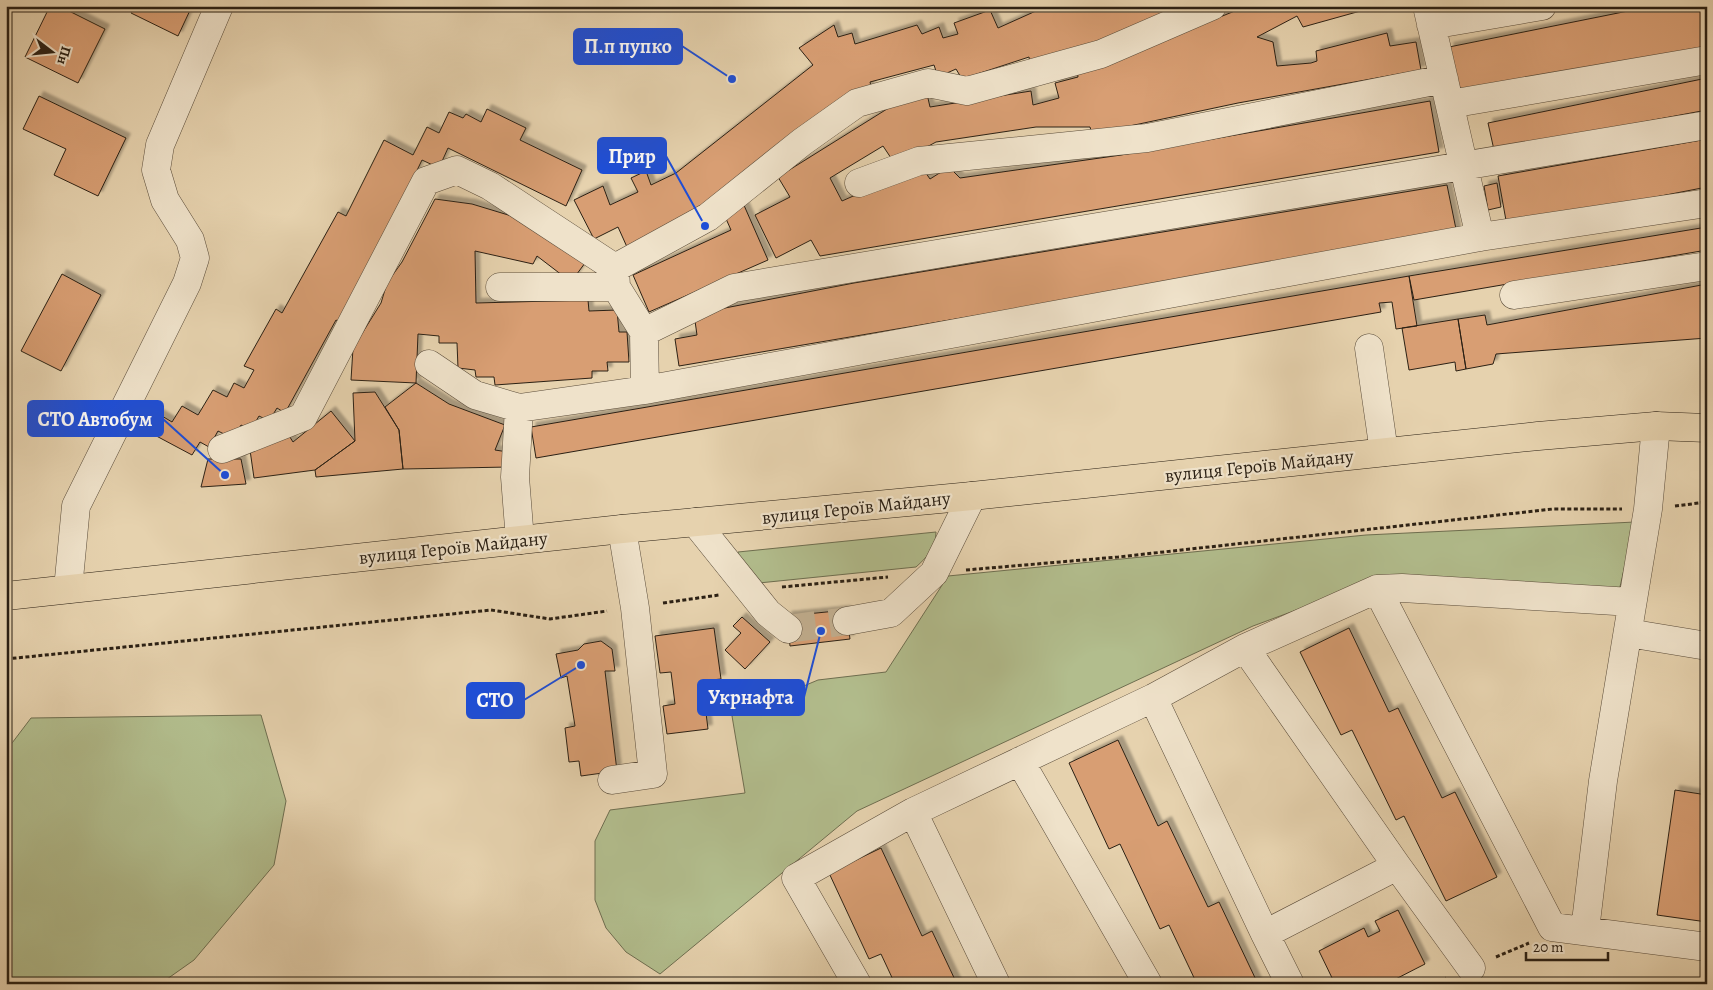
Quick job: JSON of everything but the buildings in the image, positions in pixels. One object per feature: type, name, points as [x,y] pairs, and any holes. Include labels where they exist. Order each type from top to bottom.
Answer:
[{"type":"main road","name":"вулиця Героїв Майдану","points":[[6,596],[622,529],[972,496],[1384,452],[1656,426],[1707,428]]},
{"type":"lane","points":[[68,589],[76,506],[187,283],[195,258],[190,240],[165,200],[156,170],[160,145],[219,6]]},
{"type":"lane","points":[[500,287],[615,277],[708,217],[802,142],[857,104],[928,83],[967,91],[1101,54],[1212,6]]},
{"type":"lane","points":[[1480,237],[1429,16],[1542,6]]},
{"type":"lane","points":[[858,183],[919,161],[1147,138],[1447,91],[1707,60]]},
{"type":"lane","points":[[644,332],[734,288],[1707,124]]},
{"type":"lane","points":[[222,449],[303,417],[426,181],[457,170],[490,186],[615,277],[644,332],[645,390]]},
{"type":"lane","points":[[430,364],[475,395],[519,408],[645,390],[1480,237],[1707,203]]},
{"type":"lane","points":[[1514,295],[1707,266]]},
{"type":"lane","points":[[1369,348],[1384,452]]},
{"type":"lane","points":[[519,408],[515,477],[520,540]]},
{"type":"lane","points":[[1585,930],[1603,781],[1648,509],[1656,426]]},
{"type":"lane","points":[[847,621],[891,613],[934,573],[972,496]]},
{"type":"lane","points":[[695,522],[768,613],[788,629]]},
{"type":"lane","points":[[612,780],[653,774],[635,608],[622,529]]},
{"type":"lane","points":[[857,984],[796,878],[913,812],[1153,698],[1245,648],[1377,589],[1402,588],[1632,602]]},
{"type":"lane","points":[[1377,589],[1552,927],[1707,947]]},
{"type":"lane","points":[[1628,633],[1707,646]]},
{"type":"lane","points":[[1245,648],[1397,866],[1472,968]]},
{"type":"lane","points":[[1153,698],[1290,984]]},
{"type":"lane","points":[[1020,761],[1148,984]]},
{"type":"lane","points":[[913,812],[996,984]]},
{"type":"lane","points":[[1265,934],[1397,866]]},
{"type":"path","points":[[6,659],[491,610],[550,619],[750,590],[1118,557],[1553,509],[1648,509],[1707,502]]},
{"type":"green space","points":[[1635,522],[1619,591],[1386,577],[1253,626],[857,811],[660,974],[626,952],[606,928],[595,900],[595,841],[610,810],[745,793],[732,716],[818,680],[886,672],[948,576],[1366,535]]},
{"type":"green space","points":[[936,532],[933,547],[916,567],[759,583],[737,558],[738,552]]},
{"type":"green space","points":[[261,715],[286,801],[274,865],[194,960],[160,984],[6,984],[6,751],[31,718]]},
{"type":"tunnel","points":[[788,629],[847,621]]},
{"type":"place","name":"П.п пупко","points":[[732,79]]},
{"type":"place","name":"Прир","points":[[705,226]]},
{"type":"place","name":"СТО Автобум","points":[[225,475]]},
{"type":"place","name":"Укрнафта","points":[[821,631]]},
{"type":"place","name":"СТО","points":[[581,665]]}]
